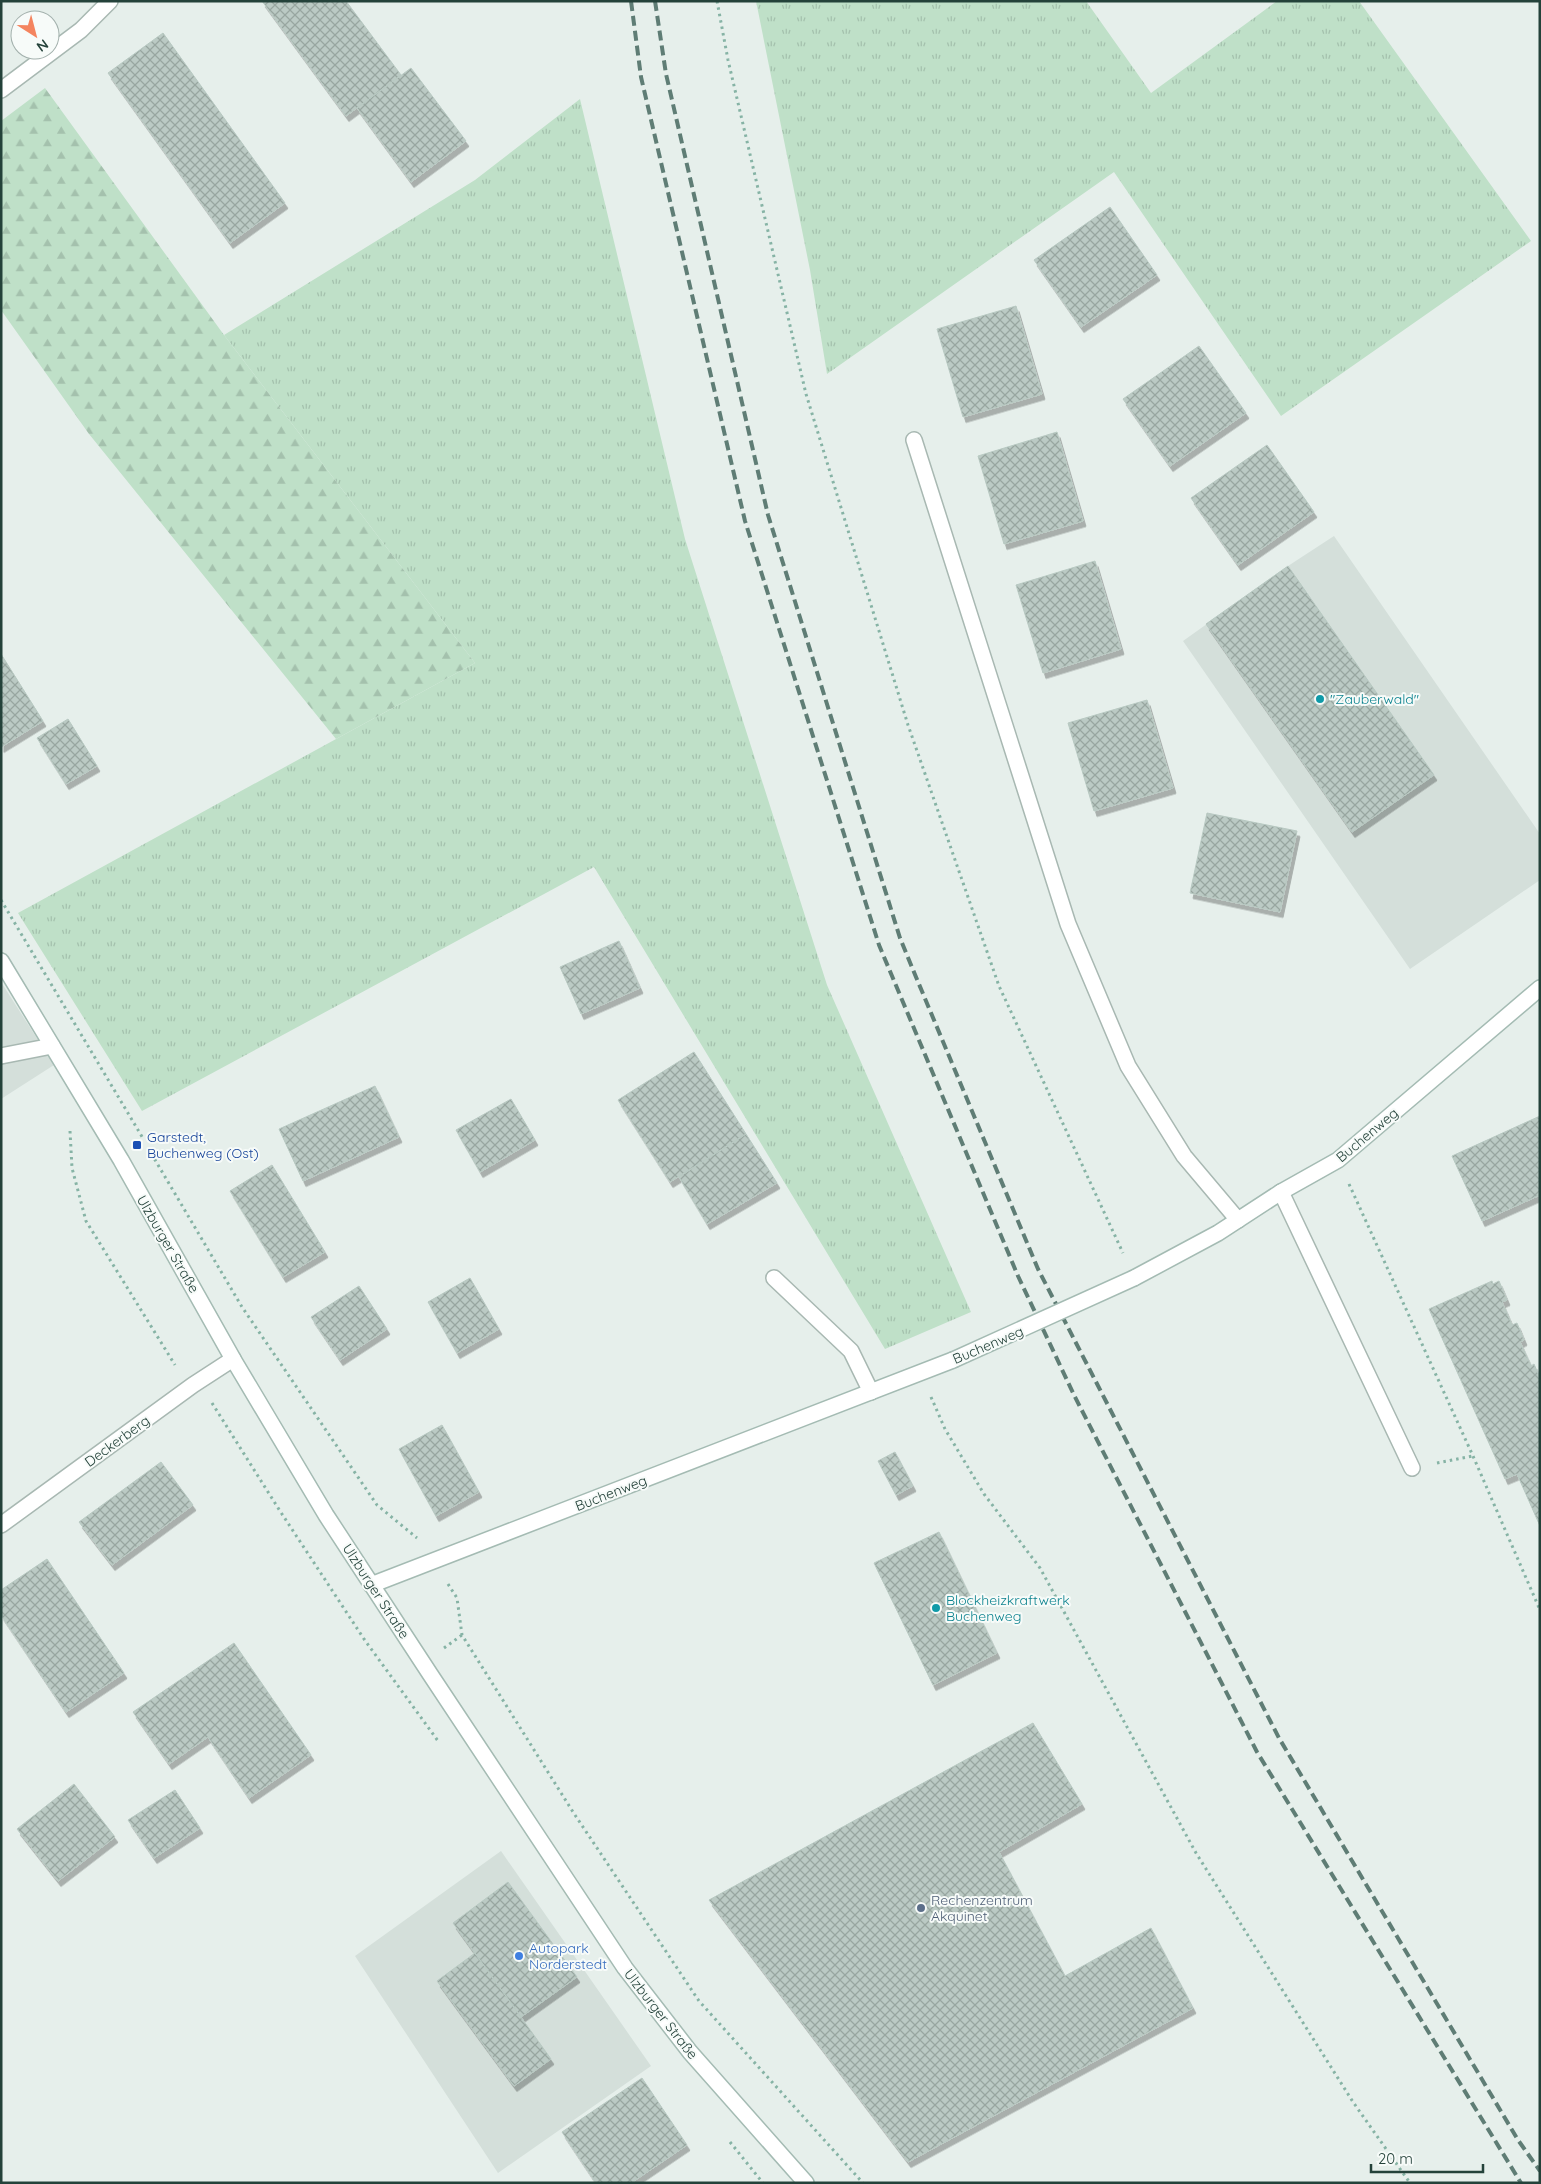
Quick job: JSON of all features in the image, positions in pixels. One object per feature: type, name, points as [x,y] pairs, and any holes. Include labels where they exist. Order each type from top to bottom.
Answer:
[{"type":"street","points":[[1,90],[81,30],[110,1]]},
{"type":"street","points":[[914,440],[1068,924],[1128,1066],[1184,1156],[1238,1220]]},
{"type":"street","name":"Ulzburger Straße","points":[[1,962],[121,1160],[233,1359],[326,1515],[371,1584],[625,1968],[690,2052],[806,2183]]},
{"type":"street","name":"Buchenweg","points":[[371,1584],[953,1360],[1134,1278],[1218,1233],[1281,1192],[1338,1160],[1540,988]]},
{"type":"street","points":[[1,1056],[52,1046]]},
{"type":"street","points":[[1281,1192],[1412,1468]]},
{"type":"street","points":[[774,1278],[851,1351],[871,1392]]},
{"type":"street","name":"Deckerberg","points":[[1,1525],[192,1385],[233,1359]]},
{"type":"path","points":[[718,1],[728,60],[806,394],[908,724],[999,986],[1134,1278]]},
{"type":"path","points":[[1,900],[242,1307],[377,1505],[423,1544]]},
{"type":"path","points":[[1338,1160],[1473,1456],[1540,1610]]},
{"type":"path","points":[[920,1373],[945,1428],[984,1494],[1040,1568],[1196,1854],[1353,2102],[1410,2183]]},
{"type":"path","points":[[1412,1468],[1473,1456]]},
{"type":"path","points":[[457,1598],[462,1636],[573,1812],[700,2001],[863,2183]]},
{"type":"path","points":[[454,1641],[462,1636]]},
{"type":"shaded area","points":[[1334,536],[1540,834],[1540,880],[1410,969],[1183,641],[1288,566]]},
{"type":"shaded area","points":[[1,982],[54,1065],[1,1099]]},
{"type":"shaded area","points":[[501,1851],[651,2066],[498,2173],[355,1956]]},
{"type":"green space","points":[[756,1],[1086,1],[1151,93],[1277,1],[1359,1],[1531,241],[1281,416],[1114,172],[827,374],[810,270]]},
{"type":"green space","points":[[45,88],[224,335],[475,663],[336,739],[89,434],[1,310],[1,121]]},
{"type":"green space","points":[[580,99],[685,539],[827,985],[971,1312],[885,1349],[594,867],[142,1111],[18,913],[475,663],[224,335],[475,180]]},
{"type":"building","points":[[262,1],[346,1],[401,75],[346,116]]},
{"type":"building","points":[[163,33],[285,203],[230,243],[108,73]]},
{"type":"building","points":[[411,68],[466,141],[411,182],[357,108]]},
{"type":"building","points":[[1110,207],[1157,275],[1081,327],[1034,260]]},
{"type":"building","points":[[1016,306],[1042,394],[963,417],[937,329]]},
{"type":"building","points":[[1199,346],[1246,413],[1170,466],[1123,399]]},
{"type":"building","points":[[1057,432],[1083,521],[1004,544],[978,456]]},
{"type":"building","points":[[1267,445],[1314,512],[1238,565],[1191,498]]},
{"type":"building","points":[[1095,561],[1121,649],[1043,673],[1016,585]]},
{"type":"building","name":"\"Zauberwald\"","points":[[1288,566],[1434,775],[1352,832],[1206,624]]},
{"type":"building","points":[[1,654],[43,721],[1,747]]},
{"type":"building","points":[[1147,700],[1173,788],[1094,811],[1068,723]]},
{"type":"building","points":[[68,719],[97,766],[66,784],[37,738]]},
{"type":"building","points":[[1207,813],[1297,831],[1280,912],[1190,893]]},
{"type":"building","points":[[619,941],[640,988],[581,1014],[560,967]]},
{"type":"building","points":[[694,1052],[746,1134],[670,1182],[618,1100]]},
{"type":"building","points":[[375,1086],[399,1137],[303,1181],[279,1129]]},
{"type":"building","points":[[511,1099],[535,1140],[480,1172],[456,1130]]},
{"type":"building","points":[[1540,1116],[1540,1195],[1482,1221],[1452,1156]]},
{"type":"building","points":[[746,1134],[777,1183],[707,1224],[679,1177]]},
{"type":"building","points":[[272,1165],[325,1252],[283,1277],[230,1191]]},
{"type":"building","points":[[470,1278],[499,1329],[457,1353],[428,1302]]},
{"type":"building","points":[[1492,1281],[1493,1284],[1499,1281],[1507,1300],[1502,1302],[1512,1325],[1517,1323],[1524,1340],[1520,1342],[1531,1366],[1534,1364],[1540,1378],[1540,1526],[1517,1474],[1505,1479],[1429,1309]]},
{"type":"building","points":[[359,1286],[387,1329],[340,1360],[311,1317]]},
{"type":"building","points":[[442,1425],[479,1492],[436,1516],[399,1449]]},
{"type":"building","points":[[895,1452],[913,1486],[896,1495],[878,1461]]},
{"type":"building","points":[[161,1462],[193,1505],[112,1565],[79,1522]]},
{"type":"building","name":"Blockheizkraftwerk Buchenweg","points":[[939,1532],[997,1653],[933,1685],[874,1563]]},
{"type":"building","points":[[47,1559],[124,1673],[66,1712],[1,1615],[1,1590]]},
{"type":"building","points":[[234,1643],[311,1755],[249,1798],[208,1737],[169,1764],[133,1712]]},
{"type":"building","points":[[1033,1723],[1082,1804],[999,1852],[1065,1976],[1151,1928],[1193,2008],[908,2162],[709,1900]]},
{"type":"building","points":[[74,1784],[115,1837],[58,1881],[17,1829]]},
{"type":"building","points":[[175,1790],[200,1828],[154,1858],[128,1820]]},
{"type":"building","points":[[508,1882],[577,1977],[521,2017],[453,1923]]},
{"type":"building","points":[[475,1953],[551,2059],[514,2086],[437,1981]]},
{"type":"building","points":[[642,2078],[687,2145],[631,2183],[596,2183],[562,2132]]},
{"type":"railway","points":[[631,1],[641,77],[745,521],[879,945],[1018,1276],[1074,1395],[1257,1752],[1521,2183]]},
{"type":"railway","points":[[655,1],[666,74],[768,515],[900,938],[1038,1269],[1279,1738],[1518,2140],[1540,2171]]},
{"type":"place","name":"\"Zauberwald\"","points":[[1320,699]]},
{"type":"place","name":"Garstedt, Buchenweg (Ost)","points":[[137,1145]]},
{"type":"place","name":"Blockheizkraftwerk Buchenweg","points":[[936,1608]]},
{"type":"place","name":"Rechenzentrum Akquinet","points":[[921,1908]]},
{"type":"place","name":"Autopark Norderstedt","points":[[519,1956]]}]
